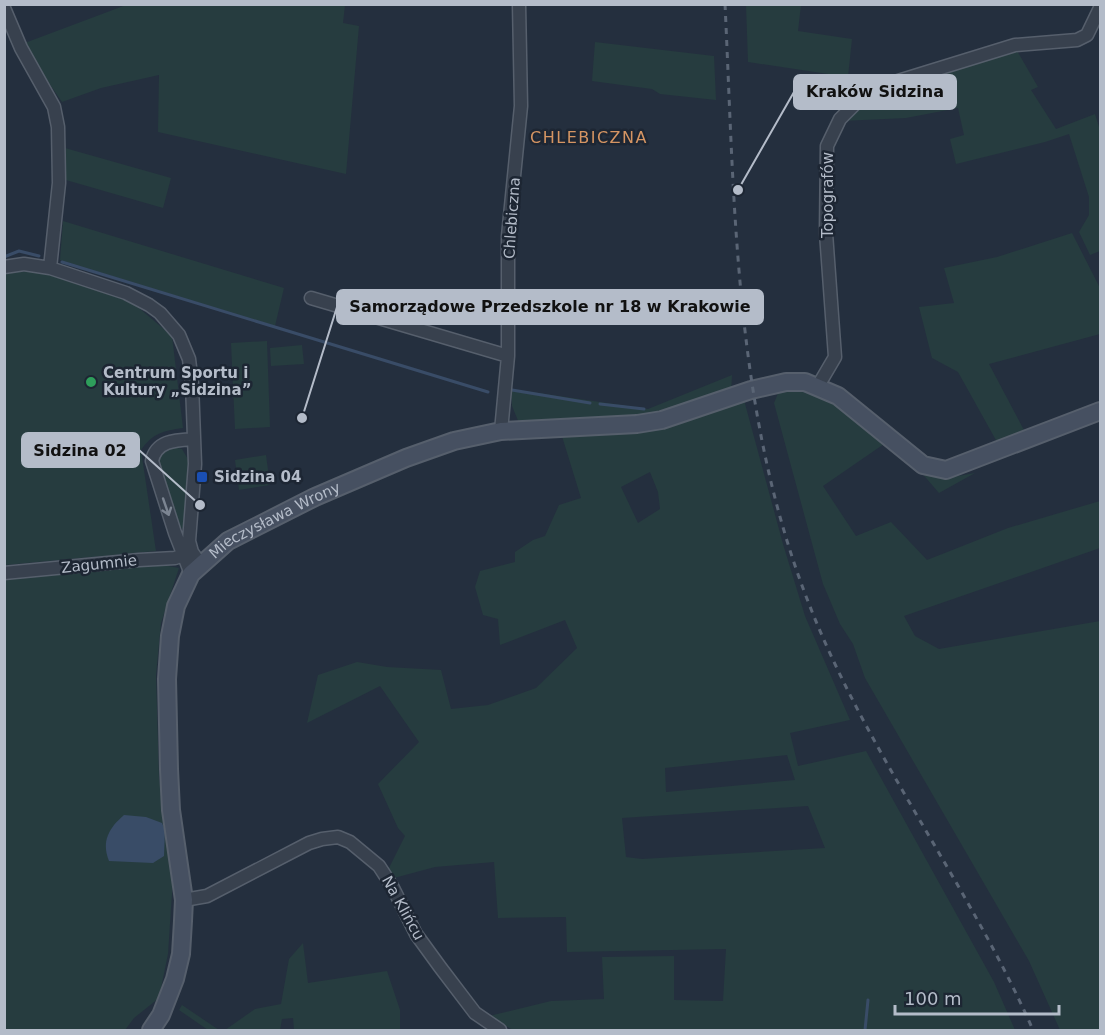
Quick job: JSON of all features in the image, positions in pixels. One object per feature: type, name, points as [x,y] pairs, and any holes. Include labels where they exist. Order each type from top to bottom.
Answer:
[{"type":"street","name":"Chlebiczna","points":[[501,431],[508,356],[508,236],[521,106],[519,4]]},
{"type":"street","points":[[4,8],[21,48],[54,107],[58,127],[59,183],[50,268]]},
{"type":"street","name":"Topografów","points":[[818,386],[835,357],[826,233],[827,146],[840,119],[859,100],[895,82],[1015,45],[1077,40],[1087,35],[1101,8]]},
{"type":"street","points":[[4,267],[24,264],[50,268],[126,293],[149,305],[170,323],[179,335],[189,359],[194,439],[195,464],[189,531],[192,562]]},
{"type":"street","points":[[311,298],[508,356]]},
{"type":"street","name":"Mieczysława Wrony","points":[[151,1030],[161,1015],[175,980],[181,954],[184,900],[171,810],[166,679],[173,620],[192,562],[214,552],[240,534],[323,493],[438,446],[501,431],[637,424],[662,420],[751,390],[776,384],[794,381],[818,386]]},
{"type":"street","points":[[818,386],[859,410],[923,465],[946,470],[1101,411]]},
{"type":"street","points":[[192,562],[152,462],[157,450],[165,443],[194,439]]},
{"type":"street","name":"Zagumnie","points":[[4,573],[192,562]]},
{"type":"street","name":"Na Klińcu","points":[[184,900],[207,896],[309,843],[338,837],[351,842],[379,866],[392,886],[416,934],[475,1013],[500,1030]]},
{"type":"green space","points":[[126,5],[345,5],[343,23],[359,26],[346,174],[158,132],[159,75],[101,88],[62,102],[22,44]]},
{"type":"green space","points":[[746,5],[801,5],[798,31],[852,39],[848,77],[748,62]]},
{"type":"green space","points":[[595,42],[714,56],[716,100],[660,94],[652,89],[592,81]]},
{"type":"green space","points":[[1016,49],[1038,87],[1031,90],[1056,129],[1095,114],[1100,130],[1100,251],[1090,255],[1079,232],[1089,215],[1089,197],[1069,134],[956,164],[950,139],[964,135],[958,108],[906,118],[842,121],[873,95]]},
{"type":"green space","points":[[65,148],[171,178],[163,208],[66,180]]},
{"type":"green space","points":[[63,221],[284,288],[275,326],[60,260]]},
{"type":"green space","points":[[1072,233],[1100,288],[1100,334],[989,364],[1025,432],[997,442],[958,372],[932,358],[919,307],[954,303],[944,268],[997,257]]},
{"type":"green space","name":"Centrum Sportu i Kultury „Sidzina”","points":[[28,271],[43,272],[133,303],[172,336],[183,428],[159,434],[141,450],[156,551],[5,565],[5,275]]},
{"type":"green space","points":[[267,341],[270,427],[235,429],[231,343]]},
{"type":"green space","points":[[302,345],[304,364],[271,366],[270,348]]},
{"type":"green space","points":[[732,375],[731,393],[642,419],[519,423],[512,406],[511,389],[648,409]]},
{"type":"green space","points":[[796,389],[819,393],[831,400],[884,444],[823,486],[856,536],[891,522],[927,560],[1008,528],[1100,501],[1100,548],[904,616],[915,636],[939,649],[1100,621],[1100,1030],[1060,1030],[1029,961],[865,678],[853,644],[840,624],[823,584],[774,403],[779,391]]},
{"type":"green space","points":[[744,400],[805,616],[850,720],[790,733],[798,766],[866,751],[994,982],[1015,1030],[513,1030],[489,1016],[551,1001],[604,999],[602,957],[674,956],[674,1000],[723,1001],[726,949],[567,952],[566,917],[498,918],[494,862],[435,867],[394,878],[388,870],[405,836],[398,828],[378,784],[419,742],[380,686],[307,723],[318,675],[357,662],[387,667],[441,670],[451,709],[488,705],[536,688],[577,648],[565,620],[500,645],[498,619],[483,615],[475,587],[480,571],[515,562],[515,552],[533,540],[545,536],[559,505],[581,498],[561,433],[652,430]],"holes":[[[650,472],[658,492],[660,509],[638,523],[621,487]],[[787,755],[795,780],[666,792],[665,768]],[[808,806],[825,848],[642,859],[626,857],[622,818]]]},
{"type":"green space","points":[[174,447],[182,449],[189,461],[183,529],[180,527],[158,462],[165,450]]},
{"type":"green space","points":[[266,455],[270,485],[239,490],[235,460]]},
{"type":"green space","points":[[920,471],[942,479],[975,473],[939,493]]},
{"type":"green space","points":[[158,564],[179,568],[161,623],[156,675],[159,777],[173,878],[168,954],[159,998],[134,1018],[125,1030],[5,1030],[5,578]]},
{"type":"green space","points":[[303,943],[308,983],[387,971],[400,1010],[400,1030],[294,1030],[293,1018],[282,1019],[280,1030],[225,1030],[255,1009],[281,1004],[289,959]]},
{"type":"green space","points":[[182,1005],[219,1030],[208,1030],[179,1010]]},
{"type":"water","points":[[124,815],[146,817],[162,823],[165,830],[164,856],[153,863],[109,861],[106,841],[114,825]]},
{"type":"waterway","points":[[4,257],[19,251],[39,256]]},
{"type":"waterway","points":[[62,262],[488,392]]},
{"type":"waterway","points":[[512,390],[590,403]]},
{"type":"waterway","points":[[600,404],[644,409]]},
{"type":"waterway","points":[[865,1030],[868,1000]]},
{"type":"railway","points":[[725,4],[736,237],[743,314],[753,390],[767,466],[787,541],[813,614],[863,720],[980,925],[1033,1030]]},
{"type":"place","name":"Kraków Sidzina","points":[[738,190]]},
{"type":"place","name":"Centrum Sportu i Kultury „Sidzina”","points":[[91,382]]},
{"type":"place","name":"Samorządowe Przedszkole nr 18 w Krakowie","points":[[302,418]]},
{"type":"place","name":"Sidzina 04","points":[[202,477]]},
{"type":"place","name":"Sidzina 02","points":[[200,505]]},
{"type":"district","name":"CHLEBICZNA","points":[[589,137]]}]
